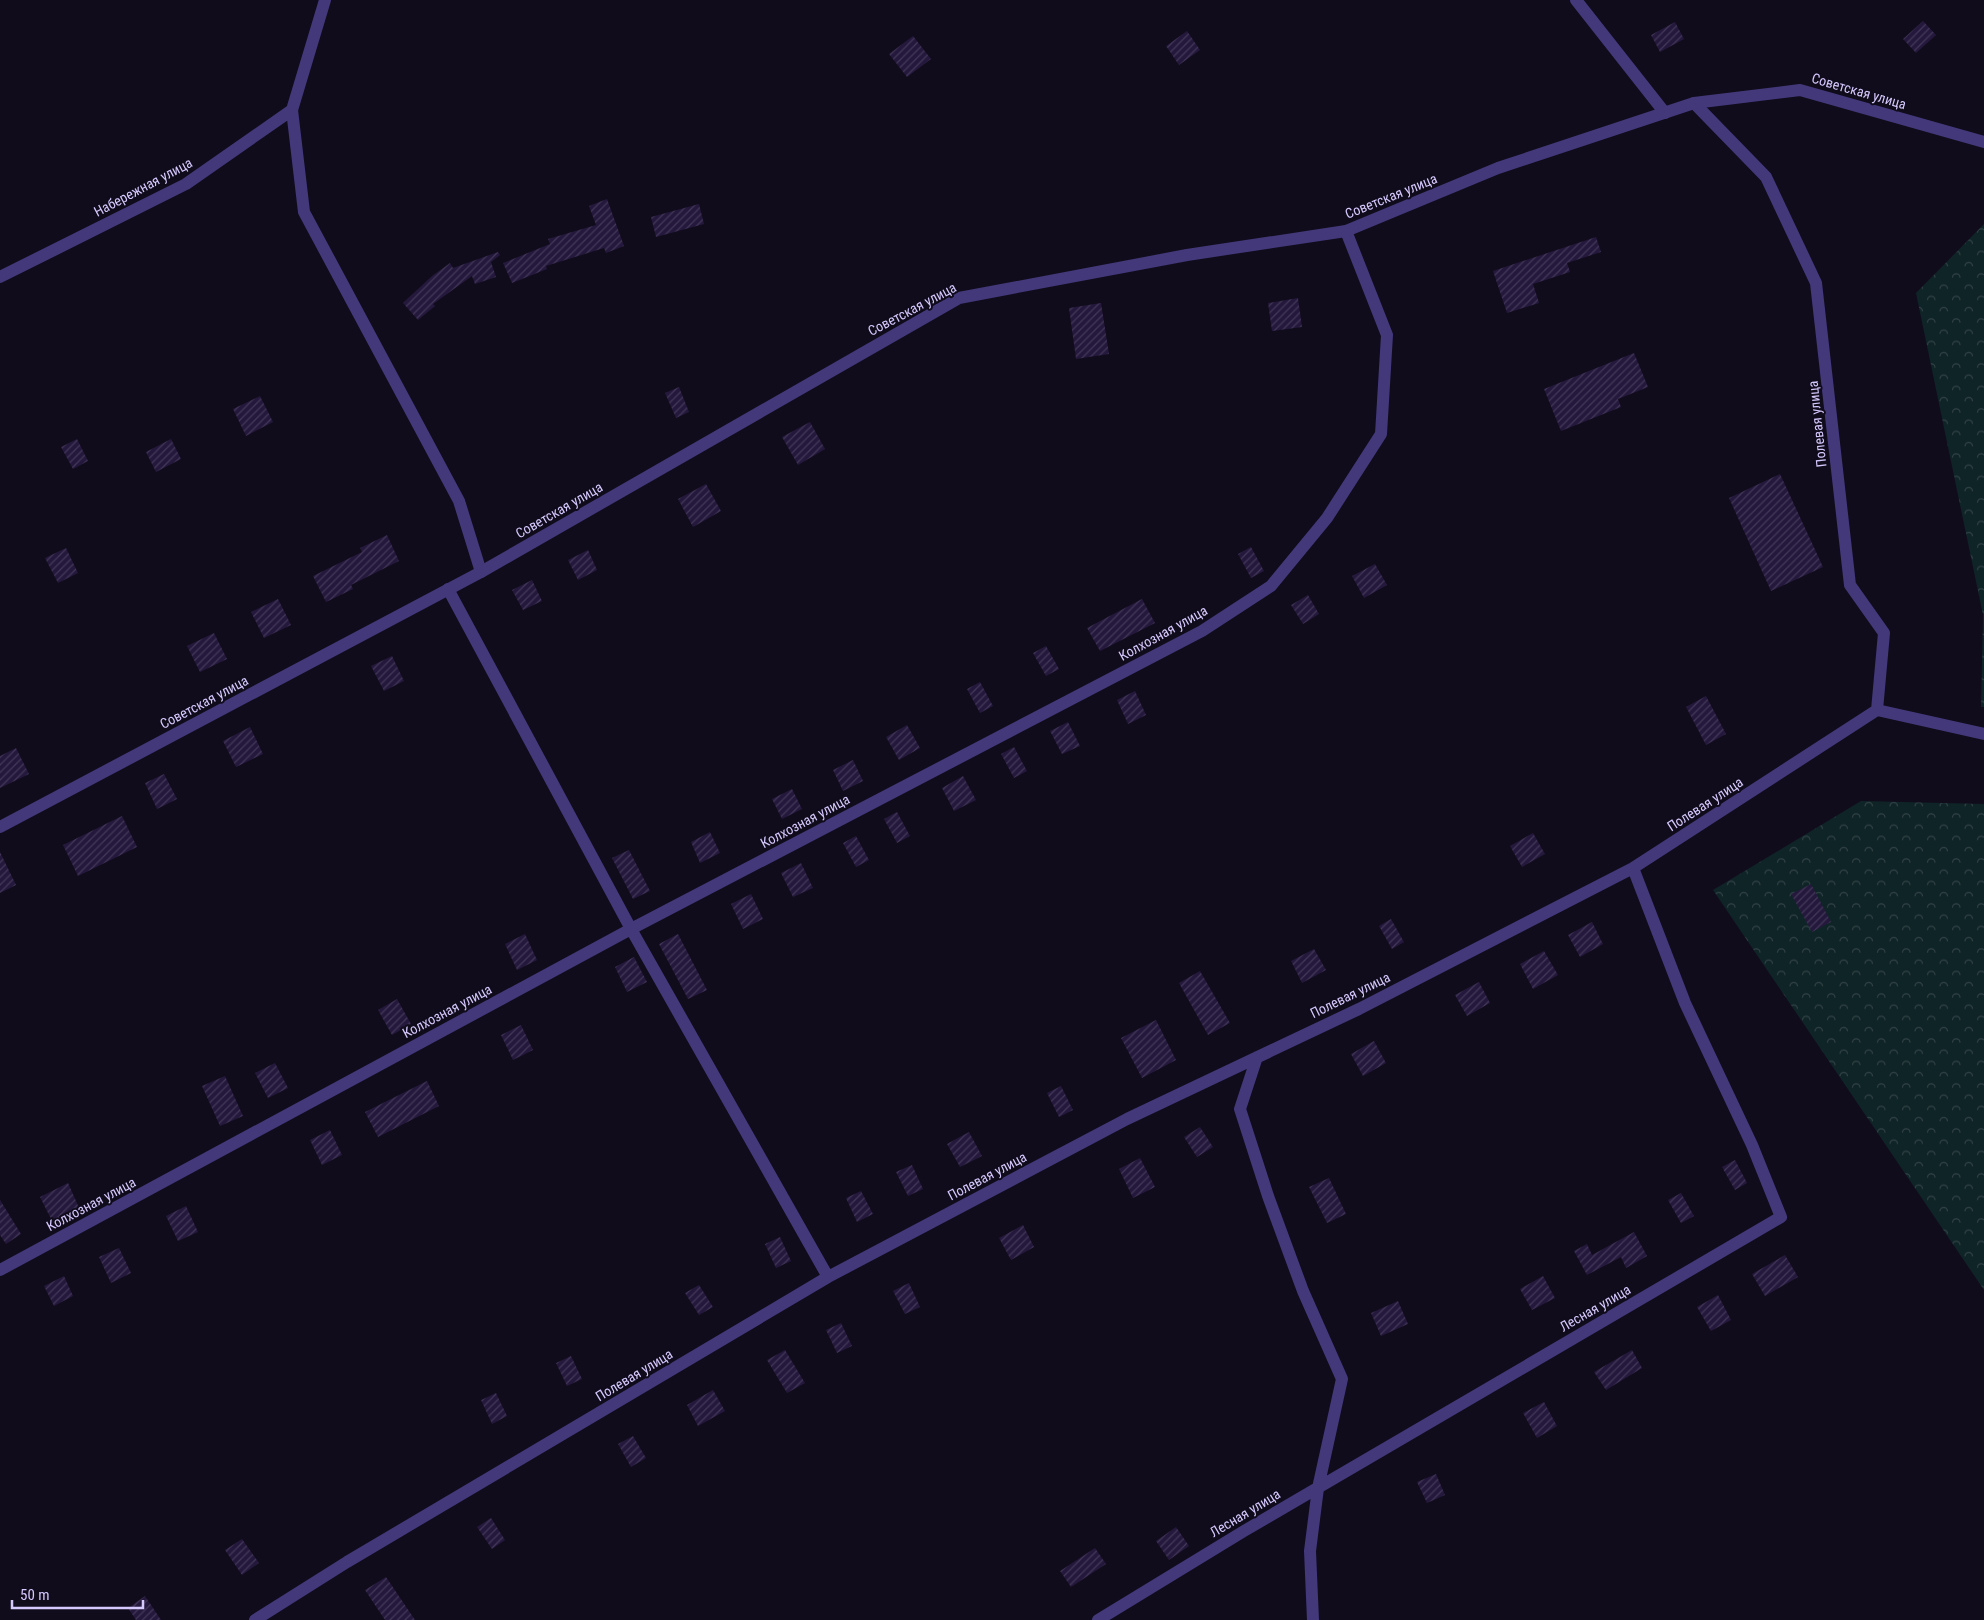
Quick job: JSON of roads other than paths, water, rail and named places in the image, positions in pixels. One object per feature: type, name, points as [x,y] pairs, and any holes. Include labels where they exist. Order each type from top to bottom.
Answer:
[{"type":"street","points":[[325,0],[292,110],[304,212],[459,501],[481,572]]},
{"type":"street","points":[[1576,0],[1665,113]]},
{"type":"street","name":"Советская улица","points":[[0,828],[481,572],[959,298],[1187,255],[1346,231],[1498,168],[1694,103],[1800,90],[1984,142]]},
{"type":"street","name":"Полевая улица","points":[[255,1620],[346,1562],[828,1277],[1127,1119],[1359,1009],[1633,868],[1877,710],[1884,633],[1850,585],[1816,283],[1766,177],[1694,103]]},
{"type":"street","name":"Набережная улица","points":[[0,276],[186,184],[292,110]]},
{"type":"street","name":"Колхозная улица","points":[[0,1270],[631,929],[1202,631],[1271,586],[1327,518],[1381,434],[1387,335],[1346,231]]},
{"type":"street","points":[[448,589],[631,929],[828,1277]]},
{"type":"street","points":[[1877,710],[1984,734]]},
{"type":"street","name":"Лесная улица","points":[[1098,1620],[1318,1488],[1781,1217],[1752,1145],[1685,1003],[1633,868]]},
{"type":"street","points":[[1257,1057],[1240,1109],[1268,1196],[1303,1291],[1342,1379],[1318,1488],[1310,1551],[1313,1620]]}]
